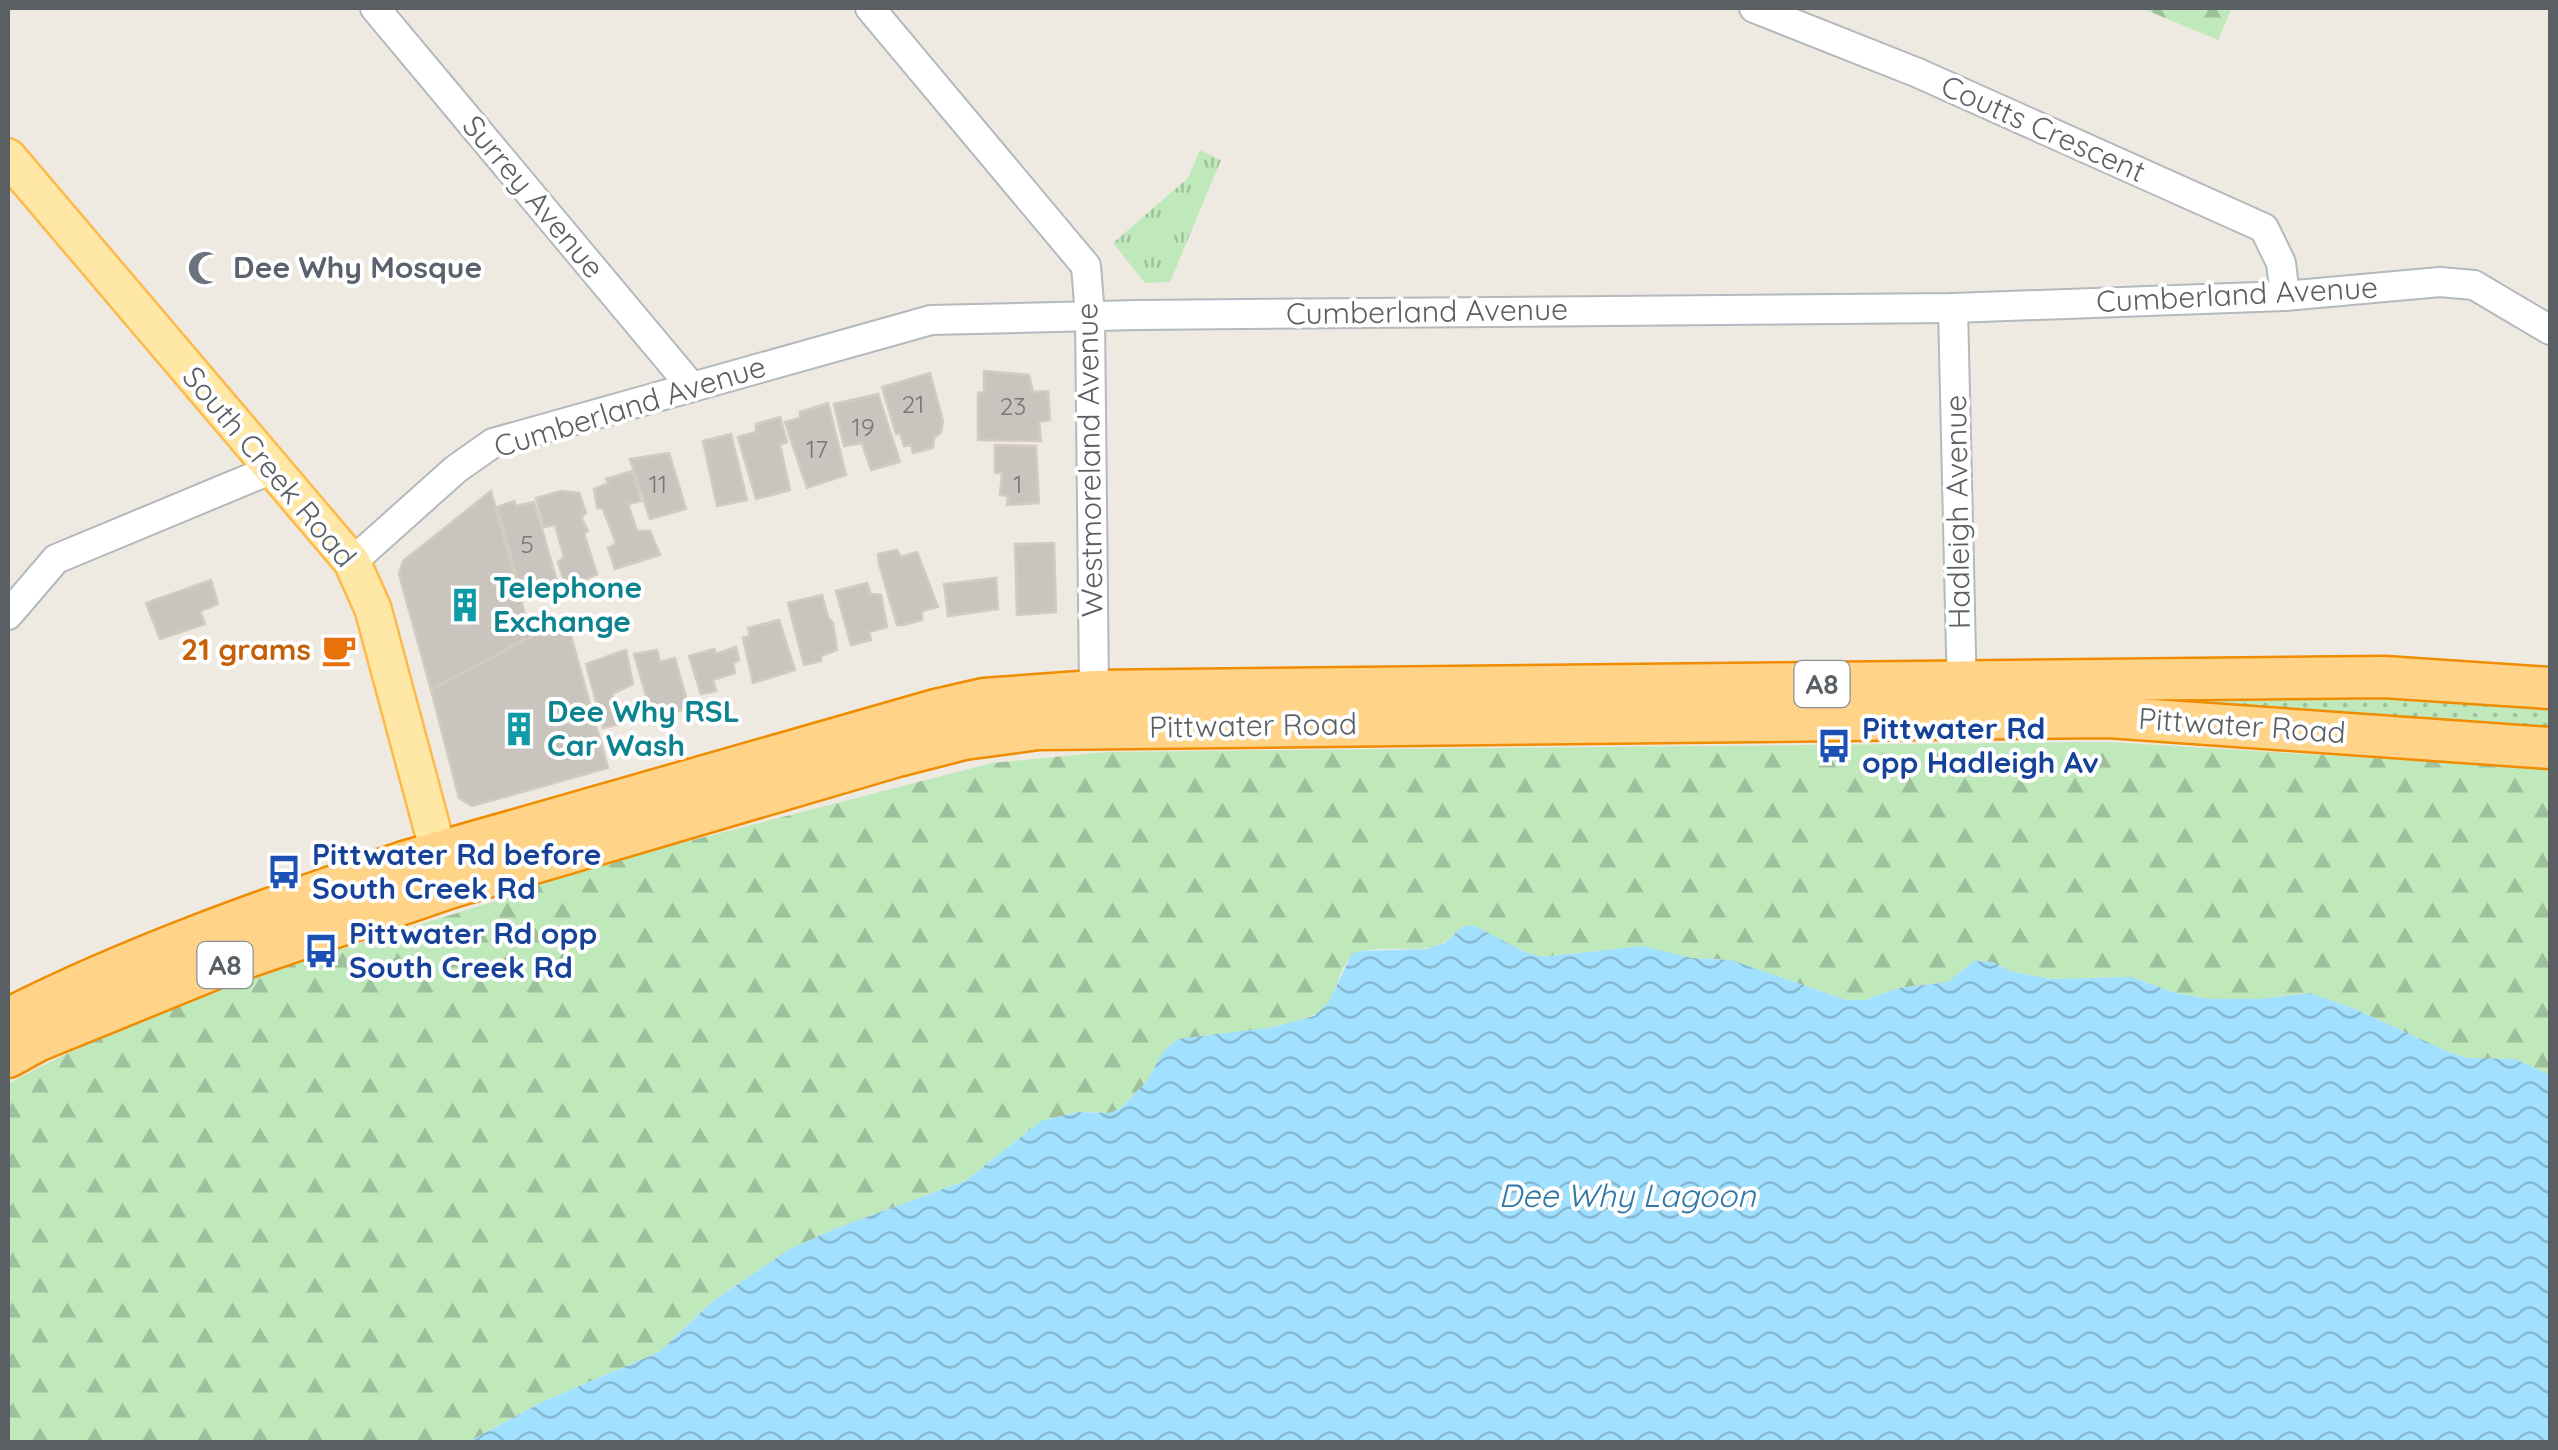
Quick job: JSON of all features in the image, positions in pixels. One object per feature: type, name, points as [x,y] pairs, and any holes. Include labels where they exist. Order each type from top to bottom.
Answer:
[{"type":"highway","name":"Pittwater Road","points":[[8,1018],[53,996],[330,886],[444,869],[964,738],[1038,729],[1962,700],[2384,677],[2550,688]]},
{"type":"highway","name":"Pittwater Road","points":[[8,1058],[37,1041],[444,869],[936,710],[1002,697],[1094,691],[1962,700],[2109,717],[2550,748]]},
{"type":"main road","name":"South Creek Road","points":[[8,156],[352,562],[373,610],[444,869]]},
{"type":"street","name":"Surrey Avenue","points":[[375,8],[691,386]]},
{"type":"street","name":"Westmoreland Avenue","points":[[870,8],[1086,266],[1090,316],[1094,691]]},
{"type":"street","name":"Coutts Crescent","points":[[1754,8],[1918,73],[2264,228],[2281,263],[2285,296]]},
{"type":"street","name":"Cumberland Avenue","points":[[352,562],[456,469],[493,443],[932,320],[1953,308],[2285,296],[2440,282],[2474,286],[2550,330]]},
{"type":"street","name":"Hadleigh Avenue","points":[[1953,308],[1962,700]]},
{"type":"street","points":[[8,615],[56,559],[274,468]]},
{"type":"green space","points":[[2141,8],[2232,8],[2218,40]]},
{"type":"green space","points":[[1200,150],[1221,160],[1170,282],[1145,283],[1113,243],[1188,178]]},
{"type":"green space","points":[[2340,693],[2550,705],[2550,731],[2058,696]]},
{"type":"green space","points":[[2110,742],[2550,769],[2550,1075],[2515,1059],[2468,1058],[2451,1053],[2310,993],[2261,999],[2209,999],[2175,993],[2132,977],[2051,979],[2013,972],[1992,962],[1974,961],[1948,982],[1899,988],[1865,1000],[1846,1000],[1731,960],[1691,958],[1643,946],[1541,957],[1475,926],[1464,926],[1443,943],[1429,948],[1374,949],[1356,954],[1346,964],[1326,1006],[1316,1014],[1257,1030],[1178,1039],[1120,1109],[1110,1113],[1078,1112],[1041,1121],[965,1181],[790,1249],[713,1301],[659,1352],[542,1402],[468,1442],[8,1442],[8,1084],[130,1025],[194,1000],[521,893],[541,879],[992,763],[1106,752]]},
{"type":"water","name":"Dee Why Lagoon","points":[[1463,926],[1475,926],[1541,957],[1643,946],[1691,958],[1731,960],[1846,1000],[1865,1000],[1899,988],[1948,982],[1974,961],[1992,962],[2013,972],[2051,979],[2132,977],[2175,993],[2209,999],[2261,999],[2310,993],[2451,1053],[2468,1058],[2515,1059],[2550,1075],[2550,1442],[468,1442],[542,1402],[659,1352],[713,1301],[790,1249],[965,1181],[1041,1121],[1078,1112],[1110,1113],[1120,1109],[1146,1082],[1164,1051],[1178,1039],[1274,1027],[1314,1016],[1328,1003],[1352,954],[1426,949],[1445,943]]},
{"type":"building","points":[[984,371],[1029,375],[1033,392],[1048,391],[1050,420],[1039,422],[1041,441],[978,440],[978,393],[984,392]]},
{"type":"building","points":[[930,373],[943,421],[941,432],[934,438],[933,448],[913,453],[911,445],[904,446],[900,433],[896,434],[882,387]]},
{"type":"building","points":[[878,394],[900,462],[871,470],[862,443],[844,446],[834,404]]},
{"type":"building","points":[[828,403],[846,475],[807,488],[785,422],[800,418],[800,412]]},
{"type":"building","points":[[780,417],[787,442],[780,445],[790,490],[756,499],[738,437],[756,432],[756,424]]},
{"type":"building","points":[[731,434],[747,500],[717,506],[703,441]]},
{"type":"building","points":[[995,445],[1036,446],[1039,503],[1007,505],[1008,496],[1000,495],[1002,473],[995,473]]},
{"type":"building","points":[[669,453],[686,509],[650,519],[630,459]]},
{"type":"building","points":[[632,471],[641,501],[628,504],[637,531],[650,531],[660,555],[615,569],[608,548],[616,543],[603,509],[597,508],[594,489],[609,483],[606,479]]},
{"type":"building","name":"Telephone Exchange","points":[[491,491],[531,636],[431,690],[399,574],[403,561]]},
{"type":"building","points":[[561,491],[579,493],[586,513],[581,517],[588,531],[584,534],[597,574],[586,579],[588,592],[569,597],[558,562],[564,557],[555,525],[544,527],[536,498]]},
{"type":"building","points":[[514,501],[516,506],[534,502],[557,581],[521,593],[497,507]]},
{"type":"building","points":[[1054,543],[1056,612],[1017,615],[1015,544]]},
{"type":"building","points":[[897,550],[901,557],[917,552],[938,607],[922,611],[922,620],[903,625],[897,625],[878,554]]},
{"type":"building","points":[[996,578],[998,609],[948,616],[944,584]]},
{"type":"building","points":[[211,580],[218,604],[200,611],[205,624],[160,639],[146,603]]},
{"type":"building","points":[[867,583],[871,594],[881,595],[887,627],[869,632],[871,640],[851,645],[836,591]]},
{"type":"building","points":[[822,595],[833,623],[837,650],[821,656],[821,661],[804,665],[788,603]]},
{"type":"building","name":"Dee Why RSL Car Wash","points":[[566,618],[608,768],[472,806],[459,798],[431,690]]},
{"type":"building","points":[[779,620],[795,670],[753,683],[743,638],[750,636],[748,628]]},
{"type":"building","points":[[736,647],[739,660],[733,663],[735,673],[713,680],[716,691],[701,694],[689,656],[714,649],[716,654]]},
{"type":"building","points":[[626,650],[633,684],[612,694],[621,724],[603,728],[586,664]]},
{"type":"building","points":[[657,650],[660,662],[675,658],[689,708],[653,719],[634,654]]},
{"type":"place","name":"Dee Why Mosque","points":[[205,268]]},
{"type":"place","name":"Telephone Exchange","points":[[465,605]]},
{"type":"place","name":"21 grams","points":[[339,650]]},
{"type":"place","name":"Dee Why RSL Car Wash","points":[[519,729]]},
{"type":"place","name":"Pittwater Rd opp Hadleigh Av","points":[[1834,746]]},
{"type":"place","name":"Pittwater Rd before South Creek Rd","points":[[284,872]]},
{"type":"place","name":"Pittwater Rd opp South Creek Rd","points":[[321,951]]}]
